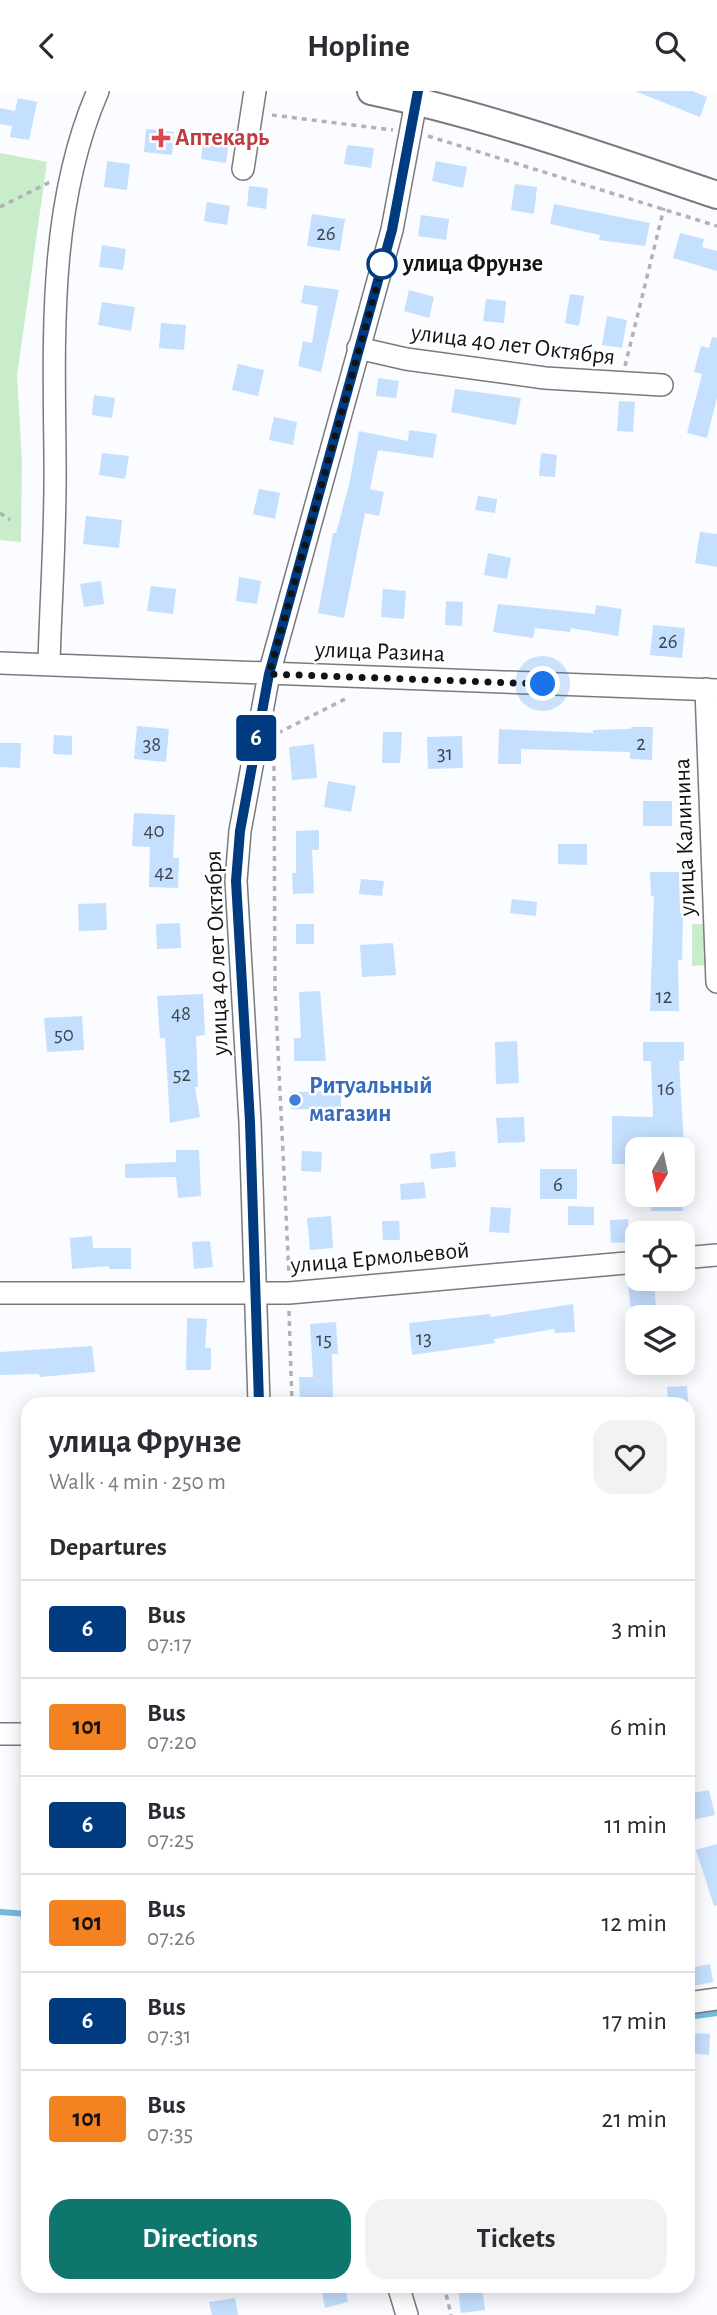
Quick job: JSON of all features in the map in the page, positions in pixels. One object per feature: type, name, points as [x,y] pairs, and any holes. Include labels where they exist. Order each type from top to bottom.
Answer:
[{"type":"main road","points":[[372,91],[417,96],[717,195]]},
{"type":"street","points":[[50,662],[55,462],[52,341],[69,176],[80,130],[98,91]]},
{"type":"street","points":[[243,169],[255,91]]},
{"type":"street","name":"улица 40 лет Октября","points":[[259,1397],[250,1122],[236,881],[246,782],[269,674],[392,230],[417,96]]},
{"type":"street","name":"улица 40 лет Октября","points":[[358,348],[439,365],[622,385],[662,386]]},
{"type":"street","name":"улица Разина","points":[[0,663],[50,662],[380,679],[712,690]]},
{"type":"street","name":"улица Калинина","points":[[712,690],[717,982]]},
{"type":"street","points":[[695,1257],[717,1255]]},
{"type":"street","name":"улица Ермольевой","points":[[0,1293],[289,1293],[625,1263]]},
{"type":"street","points":[[0,1734],[21,1734]]},
{"type":"street","points":[[695,2002],[717,1999]]},
{"type":"street","points":[[400,2293],[407,2315]]},
{"type":"path","points":[[253,113],[411,132],[717,226]]},
{"type":"path","points":[[0,207],[42,184],[69,176]]},
{"type":"path","points":[[622,385],[640,297],[664,208]]},
{"type":"path","points":[[0,513],[10,520]]},
{"type":"path","points":[[276,723],[273,735],[321,713],[380,679]]},
{"type":"path","points":[[273,761],[275,989],[292,1397]]},
{"type":"path","points":[[446,2293],[452,2315]]},
{"type":"green space","points":[[0,153],[47,162],[17,376],[22,461],[21,542],[0,540]]},
{"type":"green space","points":[[692,924],[708,924],[708,965],[692,966]]},
{"type":"building","points":[[635,91],[692,91],[707,97],[700,117]]},
{"type":"building","points":[[18,98],[37,102],[29,140],[10,137],[12,126],[0,124],[0,108],[15,111]]},
{"type":"building","points":[[146,129],[174,132],[172,155],[144,152]]},
{"type":"building","points":[[204,136],[229,140],[226,163],[201,159]]},
{"type":"building","points":[[347,145],[374,148],[371,168],[344,164]]},
{"type":"building","points":[[107,161],[130,164],[127,190],[104,187]]},
{"type":"building","points":[[436,161],[467,167],[463,188],[432,181]]},
{"type":"building","points":[[515,184],[537,187],[534,214],[511,210]]},
{"type":"building","points":[[249,186],[268,188],[266,209],[247,206]]},
{"type":"building","points":[[207,202],[230,206],[227,225],[204,221]]},
{"type":"building","points":[[554,204],[650,223],[645,246],[599,240],[600,235],[550,224]]},
{"type":"building","points":[[312,214],[345,219],[340,251],[307,246]]},
{"type":"building","points":[[421,215],[449,219],[446,240],[418,236]]},
{"type":"building","points":[[680,233],[704,239],[702,247],[717,251],[717,271],[673,258]]},
{"type":"building","points":[[102,245],[126,249],[123,270],[99,267]]},
{"type":"building","points":[[304,285],[339,290],[321,372],[298,366],[303,341],[312,343],[318,306],[301,303]]},
{"type":"building","points":[[409,290],[434,297],[429,318],[404,311]]},
{"type":"building","points":[[570,294],[584,296],[579,326],[565,323]]},
{"type":"building","points":[[486,299],[506,301],[504,323],[483,321]]},
{"type":"building","points":[[102,302],[135,307],[131,331],[98,325]]},
{"type":"building","points":[[607,316],[627,320],[622,348],[602,345]]},
{"type":"building","points":[[161,323],[186,325],[184,350],[159,348]]},
{"type":"building","points":[[712,337],[717,338],[717,398],[707,438],[687,433],[702,374],[694,372],[701,346],[709,348]]},
{"type":"building","points":[[238,364],[264,370],[258,396],[232,390]]},
{"type":"building","points":[[378,378],[399,381],[396,398],[376,396]]},
{"type":"building","points":[[455,389],[521,398],[516,425],[451,412]]},
{"type":"building","points":[[94,395],[115,398],[112,418],[92,415]]},
{"type":"building","points":[[619,401],[635,402],[633,432],[617,431]]},
{"type":"building","points":[[274,417],[297,422],[293,445],[269,440]]},
{"type":"building","points":[[409,430],[437,434],[433,458],[378,450],[370,489],[384,492],[379,516],[365,513],[344,618],[318,613],[333,533],[336,533],[349,485],[359,431],[408,441]]},
{"type":"building","points":[[102,453],[129,456],[125,479],[99,475]]},
{"type":"building","points":[[541,453],[557,455],[555,477],[539,476]]},
{"type":"building","points":[[259,489],[280,493],[275,519],[253,514]]},
{"type":"building","points":[[478,496],[497,499],[495,513],[475,510]]},
{"type":"building","points":[[86,516],[122,520],[119,548],[83,544]]},
{"type":"building","points":[[700,532],[717,534],[717,567],[695,563]]},
{"type":"building","points":[[488,553],[511,558],[507,579],[484,575]]},
{"type":"building","points":[[239,577],[261,581],[257,604],[236,601]]},
{"type":"building","points":[[101,581],[104,604],[84,607],[80,584]]},
{"type":"building","points":[[151,586],[176,589],[173,614],[147,611]]},
{"type":"building","points":[[383,589],[406,591],[404,619],[381,617]]},
{"type":"building","points":[[446,601],[463,602],[462,626],[445,625]]},
{"type":"building","points":[[498,604],[595,614],[596,605],[622,609],[618,636],[571,628],[570,632],[535,628],[533,638],[493,632]]},
{"type":"building","points":[[653,625],[685,628],[682,658],[650,655]]},
{"type":"building","points":[[137,726],[169,729],[166,762],[134,759]]},
{"type":"building","points":[[653,727],[652,760],[630,759],[630,752],[521,749],[521,764],[498,764],[499,729],[593,733],[593,730]]},
{"type":"building","points":[[383,732],[402,732],[400,763],[382,763]]},
{"type":"building","points":[[54,735],[72,736],[72,755],[53,754]]},
{"type":"building","points":[[462,736],[463,768],[428,769],[427,737]]},
{"type":"building","points":[[0,743],[21,743],[20,768],[0,767]]},
{"type":"building","points":[[314,744],[317,778],[292,780],[289,747]]},
{"type":"building","points":[[328,781],[356,786],[351,812],[324,807]]},
{"type":"building","points":[[643,801],[672,801],[672,826],[643,826]]},
{"type":"building","points":[[134,813],[175,815],[173,858],[179,858],[178,888],[149,887],[150,847],[132,846]]},
{"type":"building","points":[[319,830],[319,850],[312,850],[314,893],[293,894],[296,831]]},
{"type":"building","points":[[558,844],[587,844],[587,865],[558,864]]},
{"type":"building","points":[[650,872],[679,872],[680,913],[683,913],[682,960],[678,960],[679,1011],[650,1011],[654,896],[651,896]]},
{"type":"building","points":[[361,879],[384,881],[382,896],[359,894]]},
{"type":"building","points":[[512,899],[537,902],[536,916],[510,913]]},
{"type":"building","points":[[106,903],[107,930],[79,931],[78,904]]},
{"type":"building","points":[[180,923],[181,948],[157,949],[156,924]]},
{"type":"building","points":[[296,924],[314,924],[314,944],[296,944]]},
{"type":"building","points":[[393,943],[396,975],[362,977],[360,945]]},
{"type":"building","points":[[320,991],[326,1061],[294,1061],[294,1038],[301,1038],[299,992]]},
{"type":"building","points":[[203,994],[205,1035],[196,1036],[198,1087],[195,1087],[200,1117],[170,1123],[165,1038],[160,1038],[157,996]]},
{"type":"building","points":[[82,1016],[84,1050],[47,1052],[44,1018]]},
{"type":"building","points":[[517,1041],[519,1083],[496,1084],[495,1042]]},
{"type":"building","points":[[643,1042],[684,1042],[684,1061],[679,1061],[683,1137],[625,1137],[625,1164],[612,1164],[612,1116],[653,1117],[651,1061],[643,1061]]},
{"type":"building","points":[[341,1091],[341,1110],[291,1109],[290,1092]]},
{"type":"building","points":[[524,1117],[525,1142],[498,1143],[496,1118]]},
{"type":"building","points":[[176,1150],[199,1150],[201,1196],[178,1198],[176,1177],[125,1178],[125,1164],[176,1162]]},
{"type":"building","points":[[302,1151],[322,1152],[321,1172],[301,1171]]},
{"type":"building","points":[[455,1151],[456,1167],[431,1169],[430,1154]]},
{"type":"building","points":[[540,1169],[577,1169],[577,1199],[540,1199]]},
{"type":"building","points":[[424,1182],[426,1198],[401,1200],[400,1184]]},
{"type":"building","points":[[568,1206],[594,1207],[594,1225],[568,1225]]},
{"type":"building","points":[[491,1207],[511,1208],[509,1233],[489,1232]]},
{"type":"building","points":[[651,1207],[683,1207],[683,1211],[651,1211]]},
{"type":"building","points":[[331,1216],[333,1248],[310,1250],[307,1218]]},
{"type":"building","points":[[628,1219],[625,1221],[625,1242],[611,1243],[610,1220]]},
{"type":"building","points":[[382,1221],[399,1221],[400,1240],[383,1240]]},
{"type":"building","points":[[92,1236],[93,1248],[131,1248],[131,1269],[109,1269],[109,1266],[72,1269],[70,1238]]},
{"type":"building","points":[[210,1241],[213,1267],[194,1269],[192,1242]]},
{"type":"building","points":[[629,1291],[655,1291],[656,1305],[630,1305]]},
{"type":"building","points":[[573,1304],[575,1332],[555,1333],[554,1329],[494,1339],[495,1343],[412,1355],[409,1323],[490,1314],[491,1317]]},
{"type":"building","points":[[187,1318],[207,1319],[205,1348],[211,1348],[211,1370],[186,1370]]},
{"type":"building","points":[[336,1322],[338,1354],[332,1354],[333,1397],[300,1397],[299,1377],[313,1377],[310,1324]]},
{"type":"building","points":[[92,1346],[95,1372],[40,1377],[39,1374],[0,1375],[0,1352]]},
{"type":"building","points":[[687,1386],[688,1397],[668,1397],[667,1387]]},
{"type":"building","points":[[709,1790],[715,1815],[695,1819],[695,1793]]},
{"type":"building","points":[[717,1844],[717,1905],[714,1906],[696,1850]]},
{"type":"building","points":[[710,1964],[713,1982],[695,1986],[695,1967]]},
{"type":"building","points":[[695,2033],[710,2034],[709,2055],[695,2054]]},
{"type":"building","points":[[322,2293],[346,2293],[348,2302],[325,2308]]},
{"type":"building","points":[[458,2293],[483,2293],[485,2310],[461,2313]]},
{"type":"building","points":[[235,2298],[238,2315],[212,2315],[209,2302]]},
{"type":"waterway","points":[[0,1912],[21,1914]]},
{"type":"waterway","points":[[695,2016],[717,2013]]},
{"type":"bus line","name":"6","points":[[259,1397],[250,1122],[236,881],[240,831],[246,782],[269,674],[392,230],[418,91]]},
{"type":"place","name":"Аптекарь","points":[[161,138]]},
{"type":"place","name":"улица Фрунзе","points":[[382,264]]},
{"type":"place","name":"Ритуальный магазин","points":[[295,1100]]},
{"type":"route","points":[[382,264],[386,253],[342,403],[269,674],[543,684]]}]
